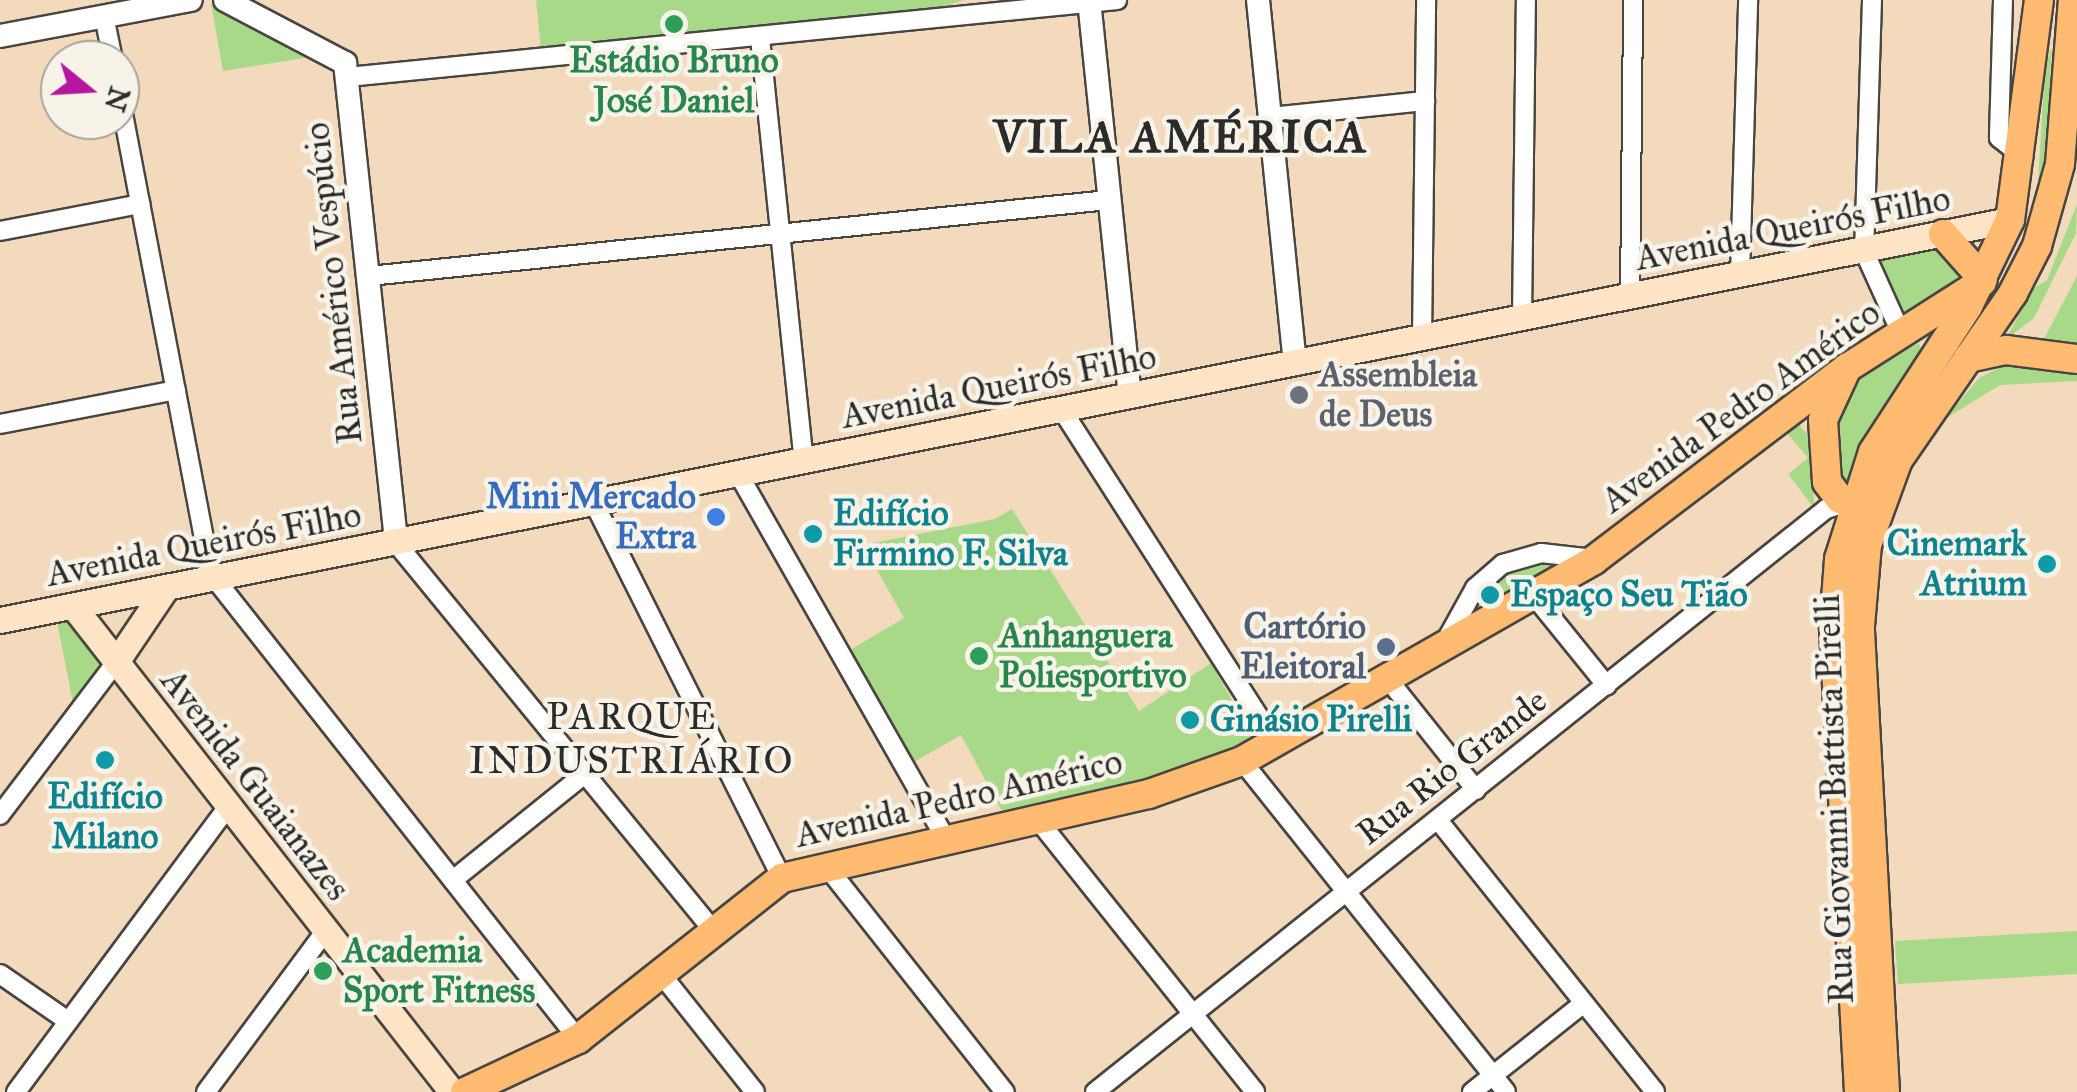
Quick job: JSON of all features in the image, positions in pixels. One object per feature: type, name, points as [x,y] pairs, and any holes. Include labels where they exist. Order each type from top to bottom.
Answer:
[{"type":"main road","points":[[2025,0],[2032,47]]},
{"type":"main road","points":[[2032,47],[2038,0]]},
{"type":"main road","points":[[2032,47],[2074,9]]},
{"type":"main road","points":[[2053,194],[2074,9]]},
{"type":"main road","name":"Rua Giovanni Battista Pirelli","points":[[1859,1092],[1834,626],[1836,579],[1866,502],[1884,432],[1982,280],[2010,220],[2023,157],[2032,47]]},
{"type":"main road","points":[[2010,220],[2053,194],[2077,160]]},
{"type":"main road","name":"Rua Giovanni Battista Pirelli","points":[[1885,1092],[1860,626],[1866,502],[2028,268],[2053,194]]},
{"type":"main road","name":"Avenida Queirós Filho","points":[[0,620],[2010,220]]},
{"type":"main road","points":[[1943,234],[1982,280]]},
{"type":"main road","name":"Avenida Pedro Américo","points":[[465,1092],[578,1039],[712,929],[782,878],[1175,788],[1242,761],[1594,560],[1847,368],[1982,280]]},
{"type":"main road","points":[[1968,358],[2006,350],[2077,359]]},
{"type":"main road","points":[[1847,368],[1821,432],[1830,490],[1866,502]]},
{"type":"main road","points":[[1779,420],[1806,420],[1821,432]]},
{"type":"main road","points":[[116,662],[166,588]]},
{"type":"main road","name":"Avenida Guaianazes","points":[[73,606],[452,1092]]},
{"type":"street","points":[[0,36],[191,0]]},
{"type":"street","points":[[226,0],[340,57],[348,76],[1117,0]]},
{"type":"street","points":[[1258,0],[1295,363]]},
{"type":"street","points":[[1422,338],[1426,0]]},
{"type":"street","points":[[1522,319],[1526,0]]},
{"type":"street","points":[[1630,297],[1633,0]]},
{"type":"street","points":[[1740,275],[1748,0]]},
{"type":"street","points":[[1872,0],[1864,251],[1902,335]]},
{"type":"street","points":[[2003,0],[1999,138],[2023,157]]},
{"type":"street","points":[[1089,1],[1130,396]]},
{"type":"street","points":[[104,16],[109,40]]},
{"type":"street","points":[[760,38],[804,462]]},
{"type":"street","name":"Rua Américo Vespúcio","points":[[348,76],[396,543]]},
{"type":"street","points":[[1270,116],[1425,101]]},
{"type":"street","points":[[128,140],[213,579],[578,1039]]},
{"type":"street","points":[[369,276],[1108,200]]},
{"type":"street","points":[[0,231],[140,204]]},
{"type":"street","points":[[0,424],[176,390]]},
{"type":"street","points":[[1062,410],[1275,742]]},
{"type":"street","points":[[738,475],[946,841]]},
{"type":"street","name":"Rua Rio Grande","points":[[1095,1092],[1826,508],[1866,502]]},
{"type":"street","points":[[594,504],[782,878]]},
{"type":"street","points":[[396,543],[712,929]]},
{"type":"street","name":"Avenida Pedro Américo","points":[[1442,648],[1475,588],[1503,564],[1541,553],[1594,560]]},
{"type":"street","points":[[1535,596],[1607,686]]},
{"type":"street","points":[[0,816],[116,662]]},
{"type":"street","points":[[1387,678],[1476,790]]},
{"type":"street","points":[[1242,761],[1506,1092]]},
{"type":"street","points":[[452,880],[585,774]]},
{"type":"street","points":[[16,1092],[228,808]]},
{"type":"street","points":[[1038,820],[1254,1092]]},
{"type":"street","points":[[1438,820],[1655,1092]]},
{"type":"street","points":[[827,867],[1006,1092]]},
{"type":"street","points":[[206,1092],[325,932]]},
{"type":"street","points":[[0,974],[68,1021]]},
{"type":"street","points":[[661,974],[754,1092]]},
{"type":"street","points":[[1472,1092],[1584,1003]]},
{"type":"green space","name":"Estádio Bruno José Daniel","points":[[536,0],[964,0],[927,12],[541,49]]},
{"type":"green space","points":[[211,4],[317,56],[223,71]]},
{"type":"green space","points":[[2052,46],[2045,162],[2038,182],[2045,67]]},
{"type":"green space","points":[[2077,204],[2076,233],[2034,318],[2005,340],[2034,288],[2047,280]]},
{"type":"green space","points":[[1943,248],[1961,273],[1957,287],[1903,318],[1876,260]]},
{"type":"green space","points":[[2077,276],[2077,345],[2045,341],[2045,337]]},
{"type":"green space","points":[[1919,343],[1922,353],[1846,485],[1839,479],[1833,422],[1857,377]]},
{"type":"green space","points":[[2005,365],[2077,373],[2077,381],[2000,385],[1945,419],[1979,378]]},
{"type":"green space","points":[[1798,424],[1812,439],[1814,508],[1788,474],[1808,458],[1782,427]]},
{"type":"green space","name":"Anhanguera Poliesportivo","points":[[1012,509],[1139,711],[1211,663],[1253,738],[1166,776],[1002,811],[961,735],[914,762],[850,650],[904,618],[863,545],[995,519]]},
{"type":"green space","points":[[1537,561],[1564,563],[1468,614],[1506,572]]},
{"type":"green space","points":[[57,622],[74,624],[103,664],[73,703]]},
{"type":"green space","points":[[2077,931],[2077,974],[1898,984],[1895,941]]},
{"type":"place","name":"Estádio Bruno José Daniel","points":[[674,24]]},
{"type":"place","name":"Assembleia de Deus","points":[[1299,395]]},
{"type":"place","name":"Mini Mercado Extra","points":[[716,517]]},
{"type":"place","name":"Edifício Firmino F. Silva","points":[[813,534]]},
{"type":"place","name":"Cinemark Atrium","points":[[2047,564]]},
{"type":"place","name":"Espaço Seu Tião","points":[[1490,595]]},
{"type":"place","name":"Cartório Eleitoral","points":[[1386,647]]},
{"type":"place","name":"Anhanguera Poliesportivo","points":[[979,656]]},
{"type":"place","name":"Ginásio Pirelli","points":[[1190,720]]},
{"type":"place","name":"Edifício Milano","points":[[105,760]]},
{"type":"place","name":"Academia Sport Fitness","points":[[323,971]]},
{"type":"district","name":"VILA AMÉRICA","points":[[1181,137]]},
{"type":"district","name":"PARQUE INDUSTRIÁRIO","points":[[632,739]]}]
